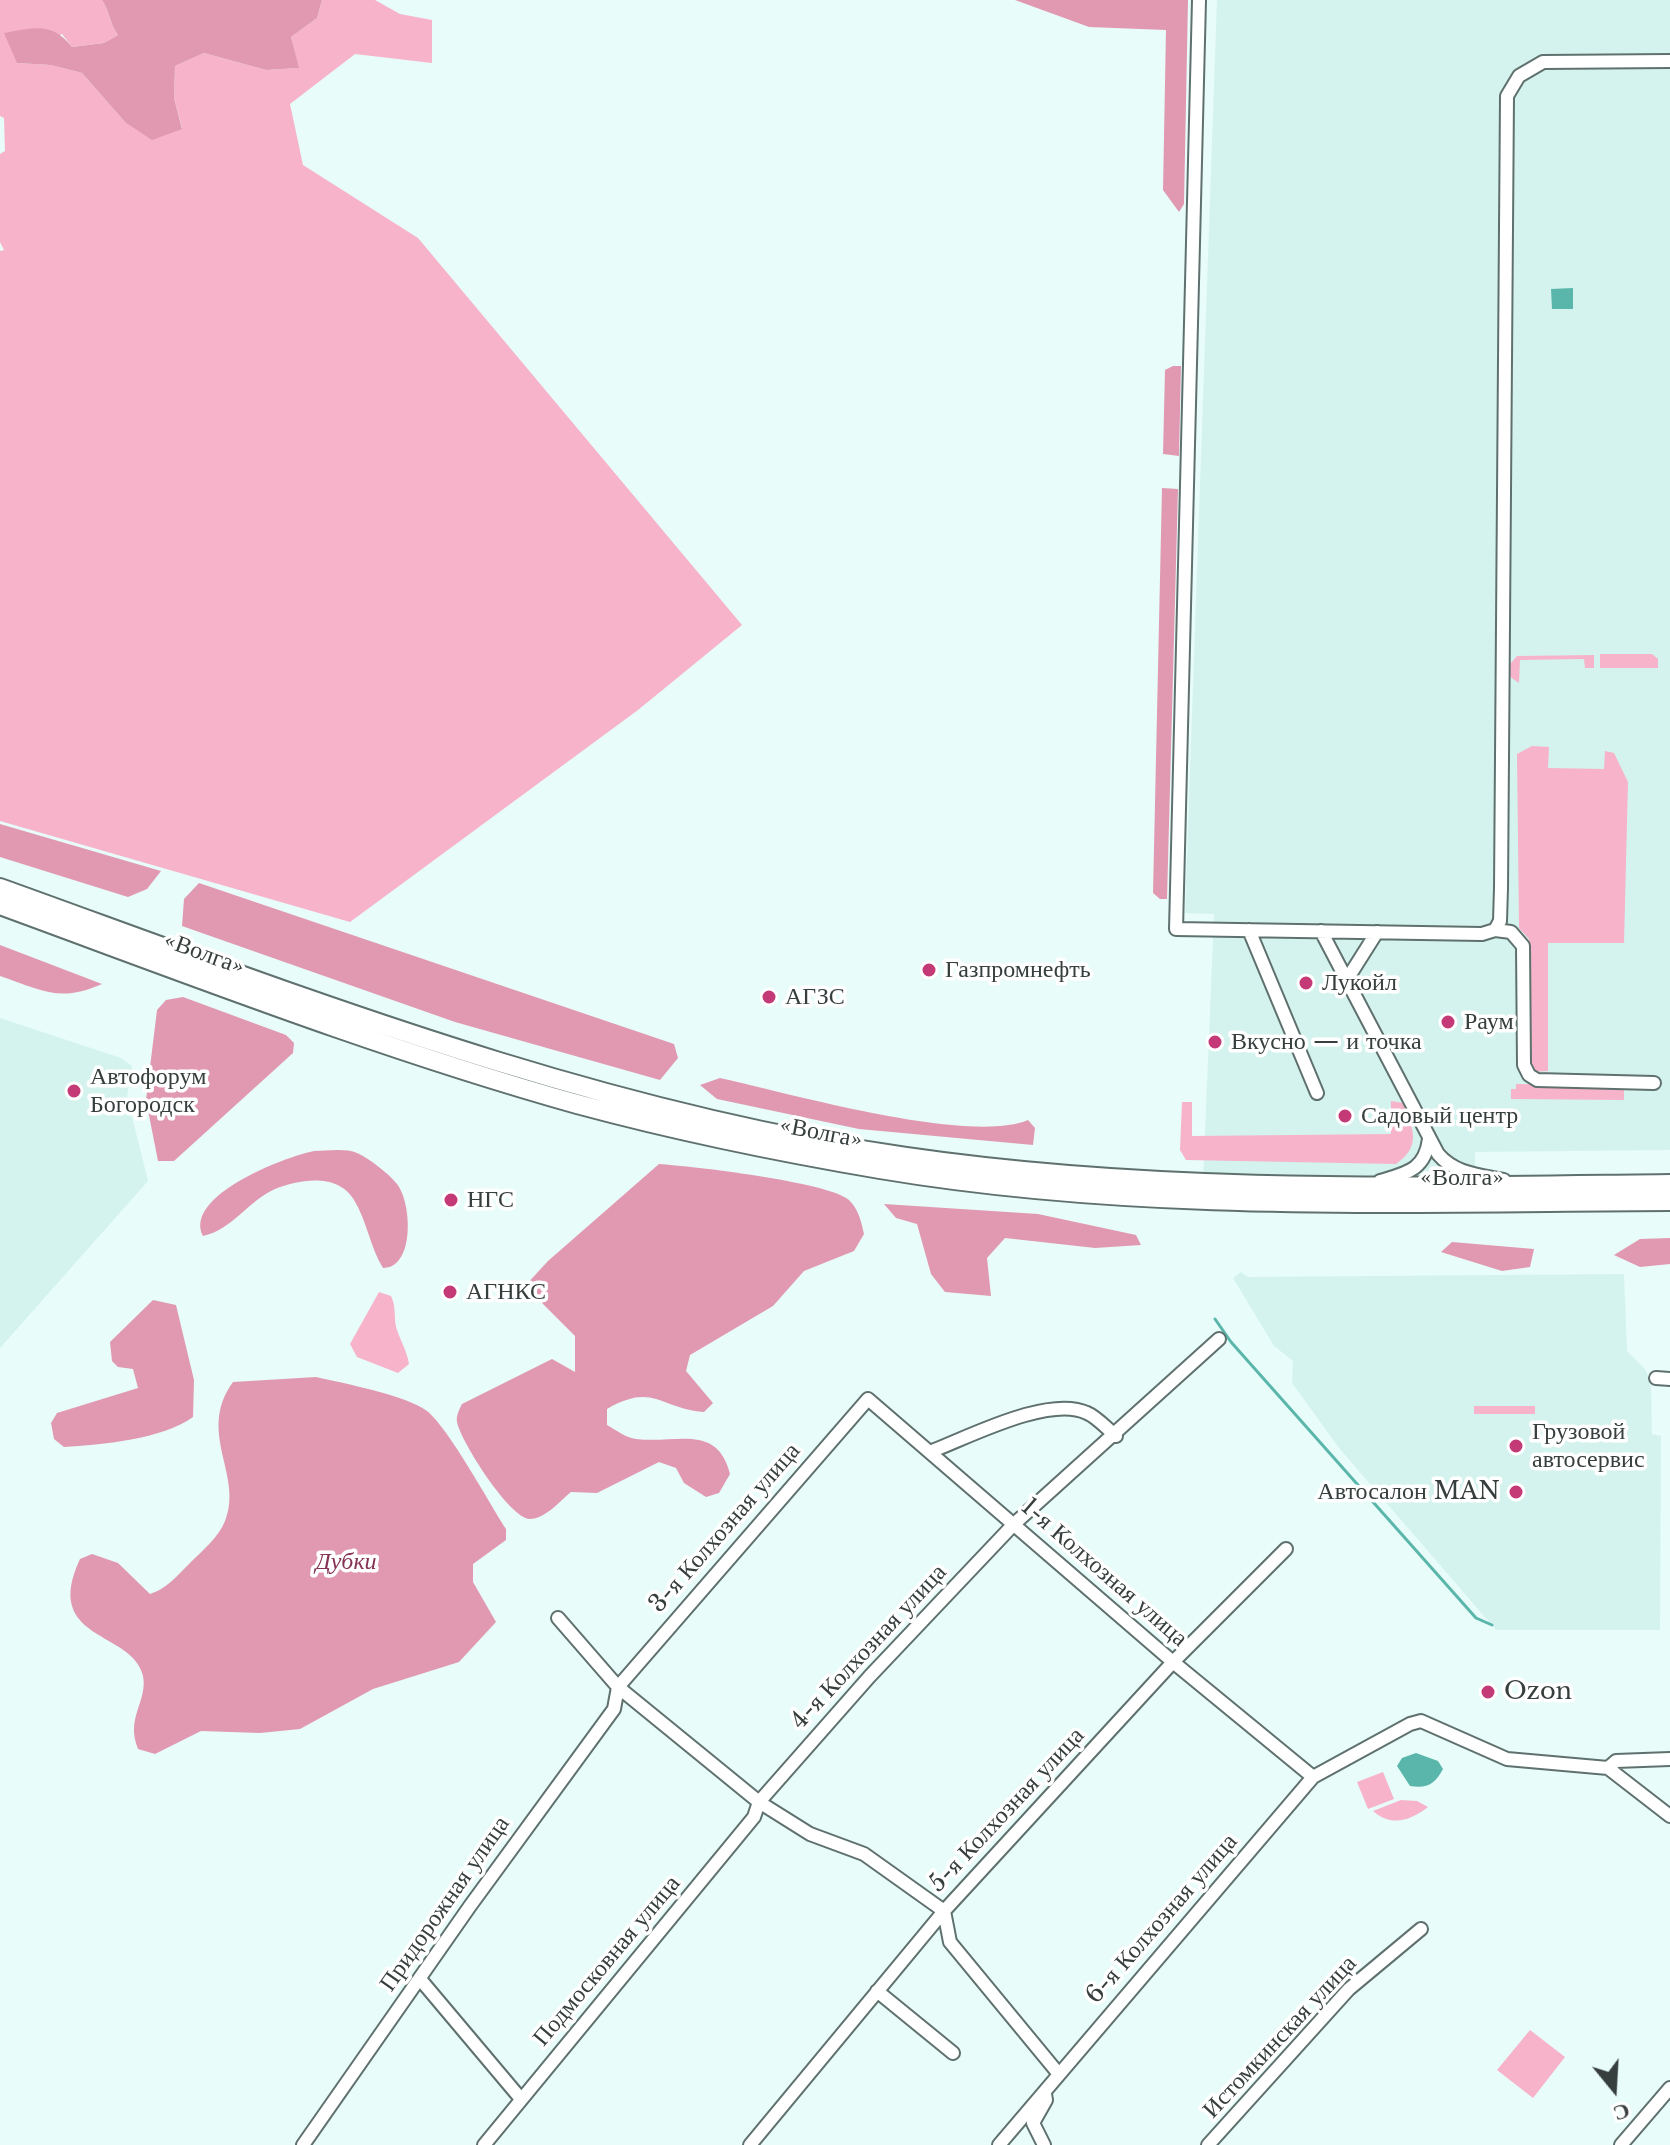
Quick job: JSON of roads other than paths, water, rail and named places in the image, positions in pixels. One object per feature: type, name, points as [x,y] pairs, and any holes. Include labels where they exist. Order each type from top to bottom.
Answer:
[{"type":"highway","name":"«Волга»","points":[[0,888],[426,1042],[586,1089],[703,1119],[904,1157],[1170,1183],[1362,1187],[1670,1184]]},
{"type":"highway","name":"«Волга»","points":[[0,905],[419,1056],[530,1090],[683,1131],[882,1169],[1146,1199],[1240,1203],[1670,1201]]},
{"type":"street","points":[[1199,0],[1176,929],[1511,932],[1523,946],[1524,1065],[1529,1075],[1537,1080],[1654,1083]]},
{"type":"street","points":[[1495,930],[1500,921],[1501,888],[1507,96],[1519,76],[1543,62],[1670,61]]},
{"type":"street","points":[[1249,930],[1317,1093]]},
{"type":"street","points":[[1321,931],[1417,1110],[1429,1139],[1447,1164],[1466,1173],[1532,1185]]},
{"type":"street","points":[[1346,981],[1377,932]]},
{"type":"street","points":[[1362,1187],[1412,1172],[1423,1163],[1429,1139]]},
{"type":"street","name":"4-я Колхозная улица","points":[[759,1802],[870,1676],[1014,1524],[1116,1436],[1219,1339]]},
{"type":"street","points":[[1656,1378],[1670,1379]]},
{"type":"street","name":"1-я Колхозная улица","points":[[868,1399],[932,1451],[1173,1662],[1313,1777]]},
{"type":"street","name":"3-я Колхозная улица","points":[[618,1687],[868,1399]]},
{"type":"street","points":[[932,1451],[1041,1410],[1060,1408],[1086,1412],[1116,1436]]},
{"type":"street","name":"5-я Колхозная улица","points":[[750,2145],[944,1911],[1173,1662],[1286,1549]]},
{"type":"street","points":[[558,1618],[618,1687],[759,1802],[810,1834],[864,1854],[944,1911],[950,1942],[1058,2073]]},
{"type":"street","name":"Придорожная улица","points":[[303,2145],[614,1709],[618,1687]]},
{"type":"street","points":[[1313,1777],[1410,1724],[1421,1721],[1507,1759],[1608,1768],[1670,1816]]},
{"type":"street","points":[[1608,1768],[1616,1761],[1670,1759]]},
{"type":"street","name":"6-я Колхозная улица","points":[[999,2145],[1313,1777]]},
{"type":"street","name":"Подмосковная улица","points":[[484,2145],[754,1817],[759,1802]]},
{"type":"street","name":"Истомкинская улица","points":[[1208,2145],[1349,1989],[1421,1929]]},
{"type":"street","points":[[420,1979],[521,2099]]},
{"type":"street","points":[[877,1991],[953,2053]]},
{"type":"street","points":[[1621,2145],[1670,2088]]},
{"type":"street","points":[[1044,2145],[1033,2123],[1046,2100],[1045,2091]]},
{"type":"waterway","points":[[1215,1319],[1231,1342],[1476,1618],[1492,1625]]},
{"type":"place","name":"Газпромнефть","points":[[929,970]]},
{"type":"place","name":"Лукойл","points":[[1306,983]]},
{"type":"place","name":"АГЗС","points":[[769,997]]},
{"type":"place","name":"Раум","points":[[1448,1022]]},
{"type":"place","name":"Вкусно — и точка","points":[[1215,1042]]},
{"type":"place","name":"Автофорум Богородск","points":[[74,1091]]},
{"type":"place","name":"Садовый центр","points":[[1345,1116]]},
{"type":"place","name":"НГС","points":[[451,1200]]},
{"type":"place","name":"АГНКС","points":[[450,1292]]},
{"type":"place","name":"Грузовой автосервис","points":[[1516,1446]]},
{"type":"place","name":"Автосалон MAN","points":[[1516,1492]]},
{"type":"place","name":"Ozon","points":[[1488,1692]]},
{"type":"park label","name":"Дубки","points":[[346,1562]]}]
